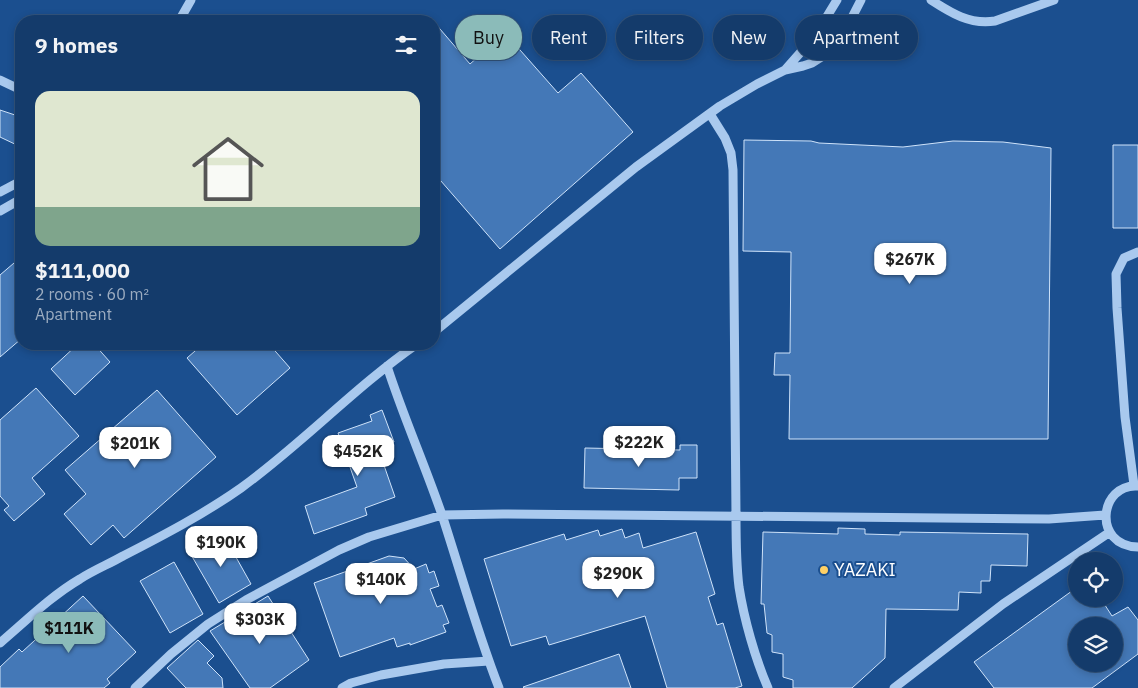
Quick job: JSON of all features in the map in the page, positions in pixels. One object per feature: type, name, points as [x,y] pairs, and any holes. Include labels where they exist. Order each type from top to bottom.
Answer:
[{"type":"street","points":[[183,15],[192,0]]},
{"type":"street","points":[[440,327],[636,167],[736,96],[785,70],[815,36],[837,0]]},
{"type":"street","points":[[785,70],[795,69],[812,63],[835,46],[861,0]]},
{"type":"street","points":[[931,0],[966,19],[985,22],[995,21],[1054,0]]},
{"type":"street","points":[[0,80],[15,87]]},
{"type":"street","points":[[710,114],[725,138],[731,153],[733,170],[736,516],[739,585],[744,614],[768,688]]},
{"type":"street","points":[[0,192],[15,184]]},
{"type":"street","points":[[0,211],[15,202]]},
{"type":"street","points":[[1138,252],[1124,258],[1116,274],[1125,417],[1136,486],[1124,488],[1114,495],[1108,504],[1106,515],[1106,524],[1116,539],[1131,547],[1138,547]]},
{"type":"street","points":[[0,643],[56,595],[80,579],[182,525],[241,488],[387,366],[410,350]]},
{"type":"street","points":[[387,366],[442,515],[489,661],[500,688]]},
{"type":"street","points":[[135,688],[171,654],[208,624],[246,600],[316,562],[369,537],[442,515],[1049,519],[1106,515]]},
{"type":"street","points":[[894,688],[1003,604],[1110,532]]},
{"type":"street","points":[[342,688],[381,675],[444,664],[489,661]]},
{"type":"building","points":[[440,29],[455,46],[455,60],[467,60],[470,64],[475,60],[522,60],[522,52],[558,93],[581,73],[633,132],[500,249],[440,180]]},
{"type":"building","points":[[0,110],[15,115],[15,144],[0,137]]},
{"type":"building","points":[[744,140],[811,141],[903,147],[953,141],[1003,142],[1051,148],[1048,439],[789,439],[790,375],[774,375],[775,353],[790,353],[791,252],[743,251]]},
{"type":"building","points":[[1113,145],[1138,145],[1138,228],[1113,228]]},
{"type":"building","points":[[15,262],[15,344],[0,357],[0,275]]},
{"type":"building","points":[[72,350],[99,350],[110,362],[75,395],[51,369]]},
{"type":"building","points":[[196,350],[274,350],[290,368],[237,415],[187,358]]},
{"type":"building","points":[[36,388],[79,436],[32,478],[45,494],[14,521],[4,510],[9,506],[0,496],[0,420]]},
{"type":"building","points":[[157,390],[216,457],[124,538],[113,525],[91,545],[64,514],[86,494],[65,470]]},
{"type":"building","points":[[382,410],[394,442],[378,448],[395,497],[365,508],[367,515],[314,534],[305,506],[357,487],[338,433],[372,421],[370,415]]},
{"type":"building","points":[[680,445],[697,445],[697,478],[679,478],[679,490],[584,488],[585,448],[680,450]]},
{"type":"building","points":[[838,528],[865,529],[865,534],[900,535],[900,532],[1028,534],[1027,566],[991,565],[990,581],[981,581],[981,593],[959,592],[958,610],[886,609],[885,658],[852,688],[793,688],[793,680],[783,677],[783,654],[772,652],[772,635],[767,633],[764,604],[761,604],[763,532],[838,534]]},
{"type":"building","points":[[622,529],[625,538],[639,533],[643,548],[696,532],[715,594],[708,597],[717,625],[723,623],[742,686],[735,688],[667,688],[645,616],[549,645],[546,636],[511,646],[484,559],[564,534],[566,540],[598,530],[600,536]]},
{"type":"building","points":[[223,534],[251,584],[219,603],[190,553]]},
{"type":"building","points":[[389,556],[404,558],[414,569],[426,564],[429,573],[434,571],[439,586],[430,589],[437,607],[442,605],[449,623],[443,625],[446,632],[410,645],[410,643],[397,647],[394,638],[340,657],[314,583]]},
{"type":"building","points":[[174,562],[203,614],[170,633],[140,581]]},
{"type":"building","points":[[1068,594],[1068,607],[1106,607],[1112,616],[1128,607],[1138,620],[1138,654],[1123,665],[1123,617],[1068,617],[1068,672],[1114,672],[1092,688],[994,688],[974,662]]},
{"type":"building","points":[[83,596],[136,652],[107,679],[110,683],[104,688],[0,688],[0,667],[19,649],[22,652]]},
{"type":"building","points":[[268,596],[309,660],[270,688],[250,688],[210,631]]},
{"type":"building","points":[[198,640],[214,656],[207,663],[222,678],[223,688],[186,688],[167,668]]},
{"type":"building","points":[[619,654],[631,688],[523,687]]},
{"type":"place","name":"YAZAKI","points":[[824,570]]}]
